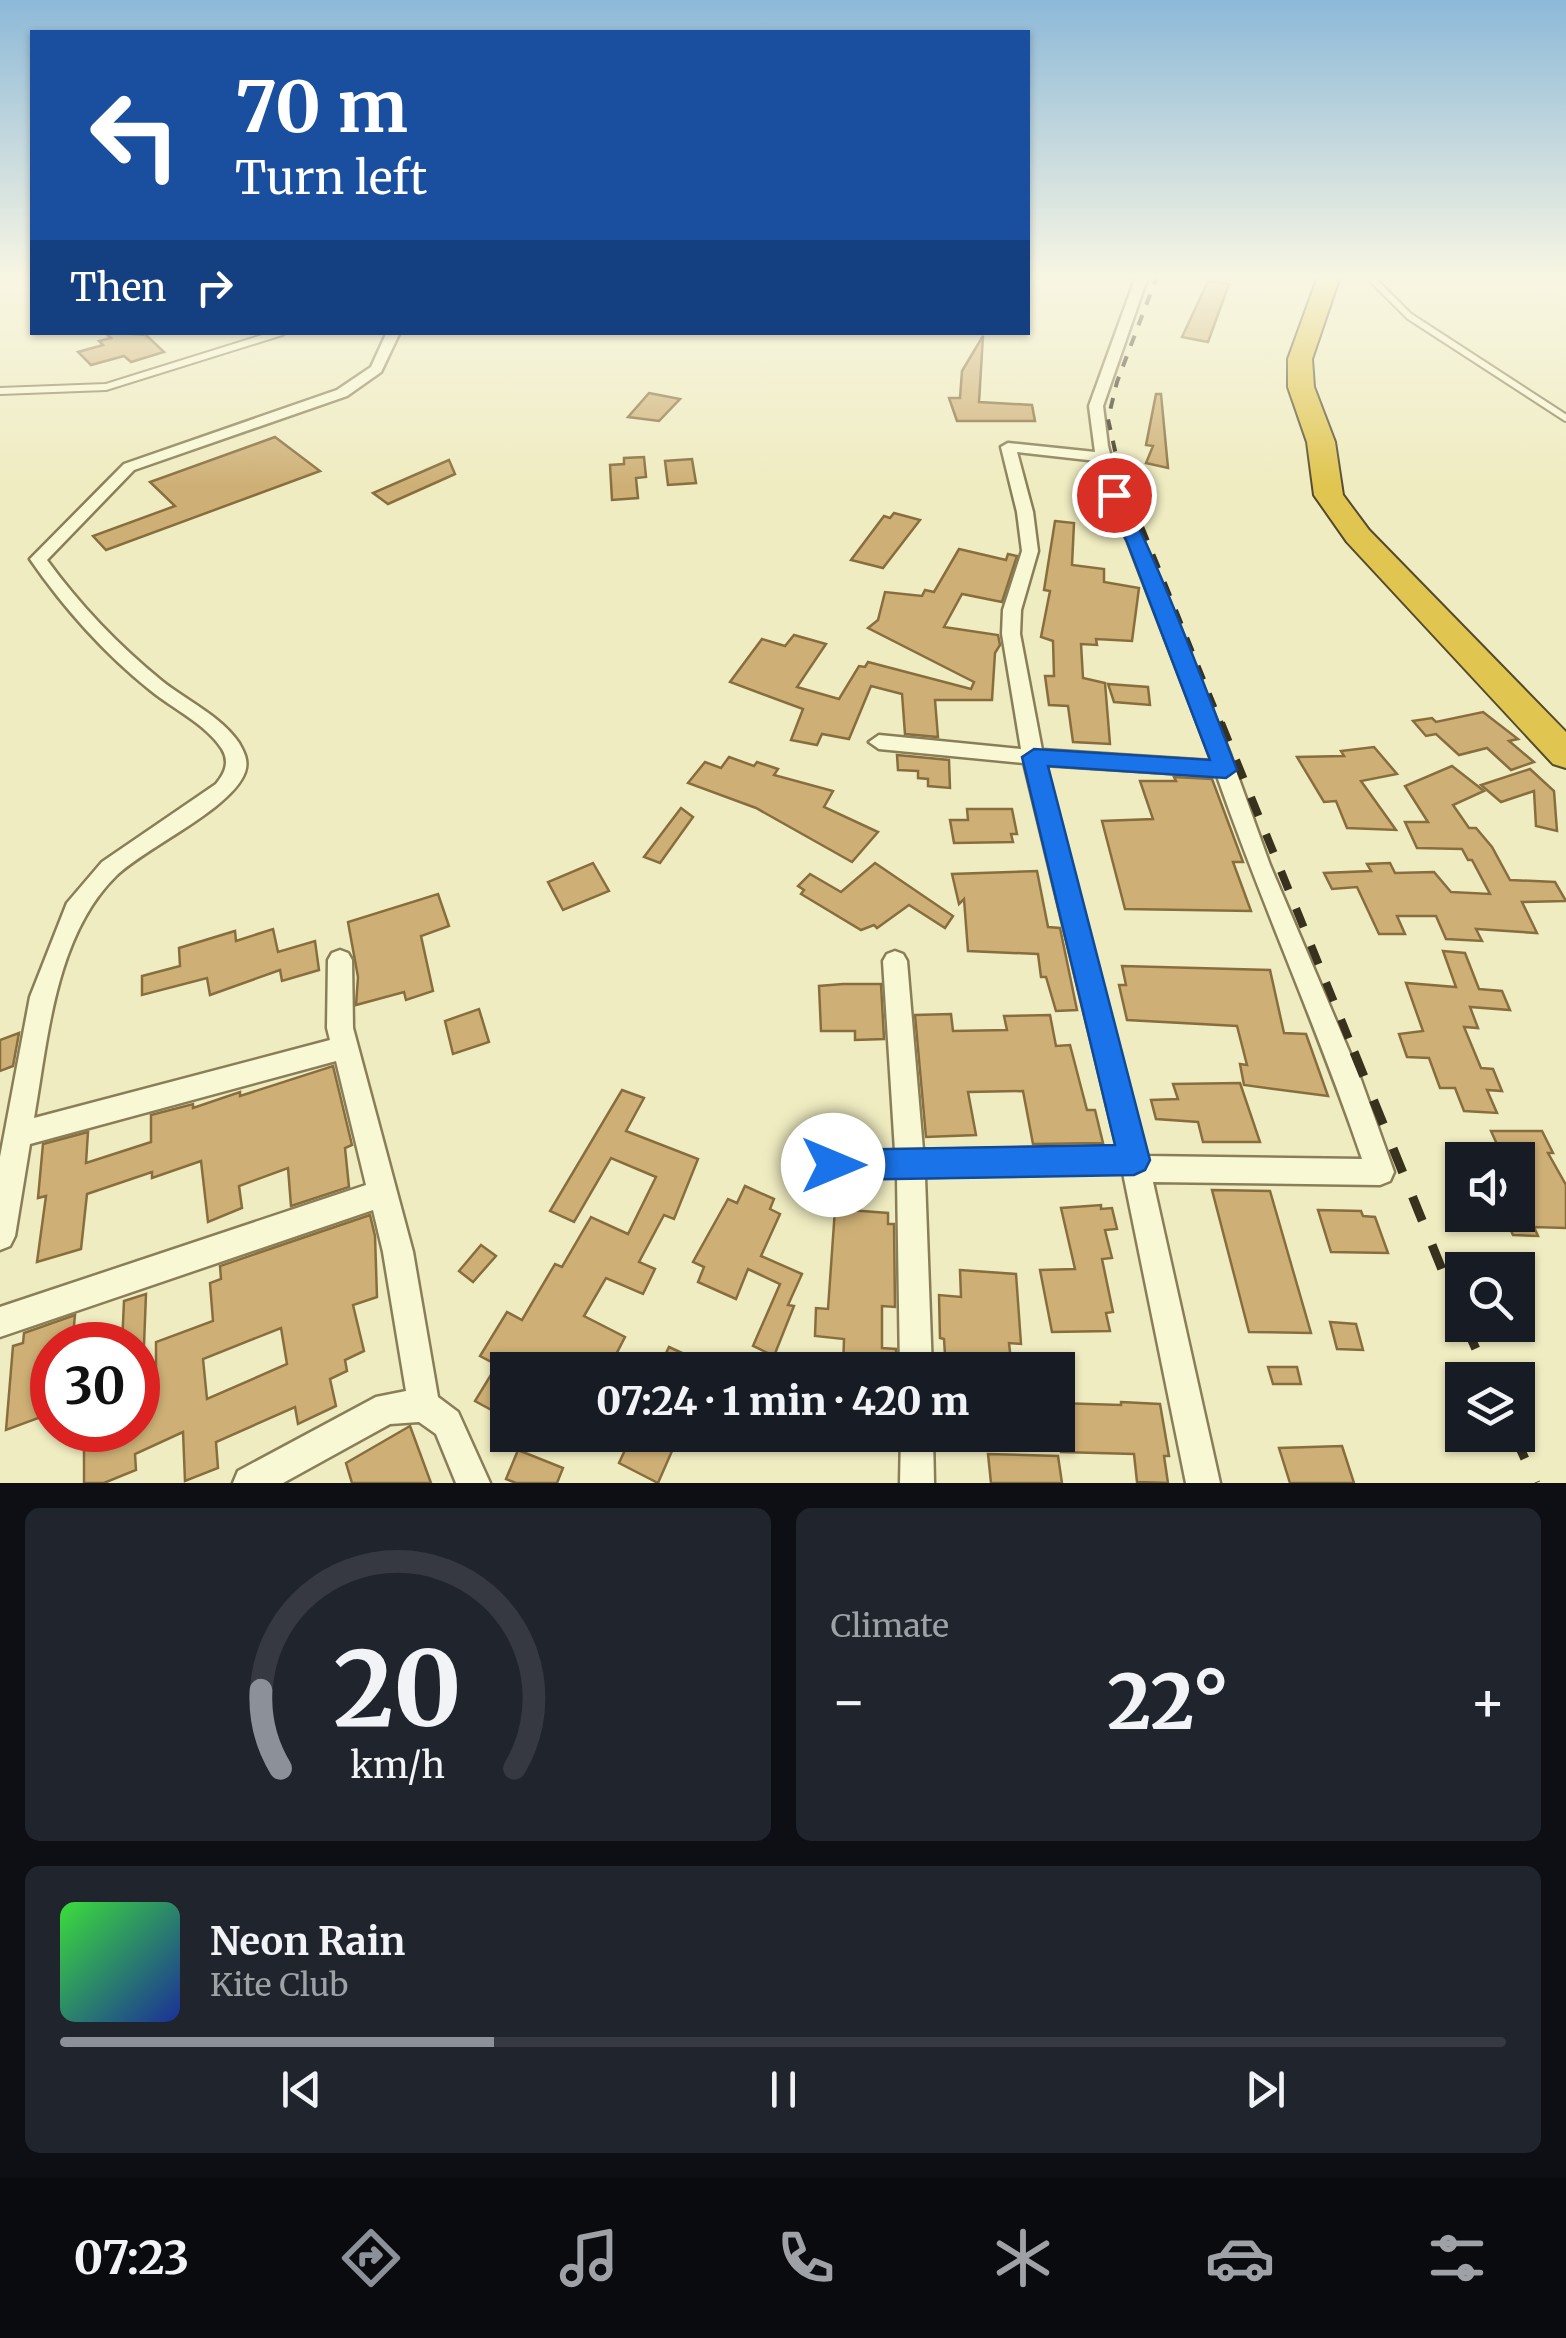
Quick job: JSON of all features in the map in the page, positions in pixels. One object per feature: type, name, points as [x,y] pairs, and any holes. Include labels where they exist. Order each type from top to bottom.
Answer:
[{"type":"highway","points":[[1304,348],[1301,387],[1321,442],[1329,496],[1358,536],[1566,755]]},
{"type":"street","points":[[0,1236],[42,998],[78,904],[110,868],[223,789],[235,776],[237,758],[227,740],[155,685],[56,587],[38,560],[129,467],[342,393],[376,370],[386,348]]},
{"type":"street","points":[[833,1165],[1135,1164],[1380,1172],[1226,770],[1114,495],[1096,406],[1116,348]]},
{"type":"street","points":[[1104,457],[1008,447],[1025,512],[1030,551],[1012,610],[1012,634],[1034,757],[1135,1164],[1203,1483]]},
{"type":"street","points":[[879,742],[1226,770]]},
{"type":"street","points":[[340,960],[340,1028],[398,1252],[424,1406]]},
{"type":"street","points":[[895,961],[915,1352]]},
{"type":"street","points":[[20,1134],[345,1047]]},
{"type":"street","points":[[0,1322],[382,1193]]},
{"type":"street","points":[[250,1483],[387,1408],[424,1406],[446,1423],[473,1483]]},
{"type":"street","points":[[916,1452],[917,1483]]},
{"type":"lane","points":[[0,391],[106,387],[230,348]]},
{"type":"lane","points":[[1459,348],[1566,418]]},
{"type":"building","points":[[92,348],[160,348],[164,352],[131,362],[124,356],[91,365],[78,352]]},
{"type":"building","points":[[976,348],[982,348],[979,402],[1032,405],[1035,421],[957,421],[949,398],[960,398],[962,371]]},
{"type":"building","points":[[649,393],[680,399],[659,421],[628,417]]},
{"type":"building","points":[[1156,394],[1161,394],[1168,468],[1146,463],[1153,446],[1146,445]]},
{"type":"building","points":[[275,437],[320,471],[106,550],[93,536],[175,506],[150,482]]},
{"type":"building","points":[[644,457],[646,477],[636,478],[638,498],[612,500],[610,465],[624,464],[624,458]]},
{"type":"building","points":[[692,459],[696,483],[668,485],[665,461]]},
{"type":"building","points":[[449,460],[455,474],[388,504],[373,493]]},
{"type":"building","points":[[894,513],[920,520],[883,568],[851,560],[884,516],[890,518]]},
{"type":"building","points":[[1055,521],[1074,523],[1072,565],[1104,569],[1104,582],[1139,588],[1132,641],[1096,639],[1097,645],[1081,644],[1083,678],[1105,683],[1110,744],[1073,742],[1068,706],[1049,705],[1045,676],[1054,676],[1053,641],[1041,637],[1050,591],[1044,590]]},
{"type":"building","points":[[959,549],[1006,560],[1008,554],[1017,556],[1002,602],[962,594],[944,627],[998,635],[1000,645],[995,653],[992,700],[935,700],[938,737],[905,734],[902,694],[871,686],[849,739],[822,734],[817,745],[791,740],[803,709],[730,682],[762,639],[785,646],[794,635],[826,644],[797,687],[839,699],[859,666],[865,667],[868,662],[971,689],[974,682],[868,628],[878,620],[885,592],[922,596],[925,590],[934,592]]},
{"type":"building","points":[[1108,684],[1148,687],[1150,705],[1114,702]]},
{"type":"building","points":[[1483,712],[1518,739],[1509,741],[1534,762],[1511,770],[1487,748],[1459,755],[1436,734],[1426,736],[1413,721],[1432,718],[1436,722]]},
{"type":"building","points":[[1374,747],[1397,774],[1361,781],[1396,830],[1347,828],[1336,801],[1324,802],[1297,757],[1344,756],[1341,751]]},
{"type":"building","points":[[897,755],[949,760],[950,788],[928,786],[928,779],[918,778],[918,771],[898,770]]},
{"type":"building","points":[[729,757],[754,766],[757,762],[778,769],[774,775],[833,791],[824,807],[878,832],[852,862],[756,808],[688,783],[705,762],[721,768]]},
{"type":"building","points":[[1452,766],[1484,791],[1453,805],[1469,828],[1476,828],[1492,847],[1510,880],[1555,882],[1566,901],[1522,902],[1537,933],[1476,929],[1482,941],[1446,939],[1436,916],[1397,916],[1405,934],[1379,934],[1357,887],[1332,889],[1324,873],[1371,871],[1367,864],[1390,863],[1395,873],[1434,872],[1451,892],[1490,894],[1462,849],[1417,848],[1405,822],[1428,822],[1405,786]]},
{"type":"building","points":[[1530,769],[1554,791],[1557,831],[1536,826],[1534,791],[1501,802],[1481,785]]},
{"type":"building","points":[[1174,777],[1212,779],[1243,862],[1233,862],[1251,911],[1125,909],[1102,821],[1153,819],[1140,781],[1176,781]]},
{"type":"building","points":[[681,808],[693,817],[660,863],[644,857]]},
{"type":"building","points":[[967,809],[1012,809],[1017,834],[1011,834],[1013,842],[954,843],[950,820],[968,820]]},
{"type":"building","points":[[593,863],[609,891],[563,910],[548,882]]},
{"type":"building","points":[[875,863],[953,916],[945,928],[909,905],[877,928],[874,925],[861,930],[801,894],[804,890],[798,886],[810,874],[841,892]]},
{"type":"building","points":[[1037,871],[1048,927],[1060,928],[1077,1010],[1056,1011],[1046,977],[1041,977],[1038,954],[968,951],[964,899],[959,904],[952,874]]},
{"type":"building","points":[[438,894],[449,926],[421,936],[433,991],[406,1000],[404,992],[356,1005],[358,977],[348,922]]},
{"type":"building","points":[[273,929],[278,952],[315,941],[319,970],[282,981],[280,970],[210,995],[207,978],[142,995],[142,976],[180,966],[179,948],[235,931],[236,941]]},
{"type":"building","points":[[1443,951],[1465,953],[1479,989],[1502,991],[1510,1010],[1470,1007],[1478,1028],[1464,1027],[1481,1068],[1493,1069],[1502,1091],[1487,1090],[1497,1113],[1464,1111],[1455,1088],[1440,1088],[1429,1058],[1407,1057],[1399,1034],[1423,1031],[1406,983],[1456,987]]},
{"type":"building","points":[[1122,966],[1270,970],[1284,1033],[1306,1034],[1328,1096],[1244,1085],[1240,1064],[1247,1065],[1237,1026],[1127,1020],[1119,985],[1126,985]]},
{"type":"building","points":[[881,984],[884,1039],[855,1040],[855,1031],[821,1031],[819,986]]},
{"type":"building","points":[[479,1009],[489,1042],[453,1054],[445,1021]]},
{"type":"building","points":[[951,1014],[953,1031],[1007,1030],[1004,1016],[1050,1015],[1056,1046],[1070,1045],[1087,1110],[1095,1110],[1103,1143],[1033,1144],[1023,1091],[968,1092],[976,1135],[926,1137],[915,1015]]},
{"type":"building","points":[[19,1033],[13,1066],[0,1071],[0,1040]]},
{"type":"building","points":[[333,1066],[352,1145],[345,1148],[349,1187],[291,1206],[288,1168],[239,1186],[242,1208],[208,1222],[201,1161],[152,1178],[152,1172],[87,1194],[81,1249],[37,1262],[46,1196],[38,1198],[43,1144],[88,1132],[86,1163],[151,1142],[151,1115],[193,1104],[193,1108],[240,1092],[240,1096]]},
{"type":"building","points":[[1240,1083],[1260,1142],[1203,1142],[1198,1122],[1156,1119],[1151,1100],[1178,1099],[1173,1084]]},
{"type":"building","points":[[622,1090],[644,1098],[626,1131],[698,1159],[674,1219],[664,1215],[639,1262],[655,1269],[643,1294],[606,1278],[584,1316],[625,1337],[617,1352],[490,1352],[490,1361],[480,1356],[507,1312],[522,1320],[555,1264],[562,1267],[591,1217],[628,1234],[656,1177],[611,1158],[574,1222],[550,1211]]},
{"type":"building","points":[[1491,1131],[1542,1131],[1553,1153],[1548,1153],[1566,1185],[1566,1228],[1535,1227],[1535,1142],[1496,1142]]},
{"type":"building","points":[[745,1186],[774,1199],[770,1209],[780,1214],[761,1256],[802,1274],[788,1305],[794,1306],[776,1352],[753,1346],[780,1284],[748,1269],[736,1299],[698,1282],[704,1267],[693,1262],[728,1199],[737,1203]]},
{"type":"building","points":[[1212,1190],[1270,1191],[1311,1333],[1249,1332]]},
{"type":"building","points":[[1101,1205],[1101,1209],[1112,1208],[1117,1229],[1105,1230],[1112,1258],[1102,1259],[1113,1312],[1106,1313],[1110,1331],[1052,1332],[1040,1270],[1075,1269],[1061,1208]]},
{"type":"building","points":[[835,1209],[888,1213],[888,1224],[894,1224],[895,1307],[882,1306],[882,1348],[896,1352],[844,1352],[844,1339],[815,1336],[816,1308],[828,1309]]},
{"type":"building","points":[[1318,1210],[1361,1211],[1363,1216],[1375,1217],[1388,1253],[1331,1252]]},
{"type":"building","points":[[370,1215],[375,1236],[377,1297],[353,1305],[364,1351],[345,1360],[347,1371],[330,1379],[336,1406],[298,1424],[295,1407],[216,1442],[218,1468],[185,1481],[183,1432],[160,1443],[160,1341],[213,1321],[210,1283],[221,1279],[220,1266]],"holes":[[[281,1328],[287,1364],[207,1399],[203,1359]]]},
{"type":"building","points":[[1535,1229],[1538,1236],[1512,1232]]},
{"type":"building","points":[[481,1245],[496,1256],[473,1282],[459,1271]]},
{"type":"building","points":[[960,1270],[1016,1274],[1021,1344],[1009,1343],[1010,1352],[945,1352],[944,1339],[940,1338],[939,1295],[961,1297]]},
{"type":"building","points":[[146,1294],[145,1322],[123,1322],[124,1301]]},
{"type":"building","points":[[75,1315],[74,1322],[55,1322]]},
{"type":"building","points":[[1330,1322],[1356,1324],[1363,1350],[1337,1349]]},
{"type":"building","points":[[30,1331],[30,1421],[6,1430],[13,1346],[23,1343],[24,1333]]},
{"type":"building","points":[[1268,1367],[1297,1367],[1301,1384],[1273,1384]]},
{"type":"building","points":[[490,1376],[490,1409],[475,1401]]},
{"type":"building","points":[[1075,1404],[1160,1404],[1169,1456],[1164,1456],[1168,1483],[1137,1482],[1134,1454],[1061,1452],[1075,1452]]},
{"type":"building","points":[[410,1426],[431,1483],[352,1483],[346,1463]]},
{"type":"building","points":[[1342,1446],[1354,1483],[1290,1483],[1279,1448]]},
{"type":"building","points":[[84,1452],[139,1452],[135,1454],[136,1470],[104,1483],[84,1483]]},
{"type":"building","points":[[517,1452],[563,1468],[557,1483],[516,1483],[506,1479]]},
{"type":"building","points":[[624,1452],[672,1452],[658,1483],[619,1463]]},
{"type":"building","points":[[988,1454],[1058,1456],[1062,1483],[991,1483]]},
{"type":"railway","points":[[1120,473],[1108,419],[1130,348]]},
{"type":"railway","points":[[1119,471],[1222,725]]},
{"type":"railway","points":[[1221,723],[1355,1054]]},
{"type":"railway","points":[[1354,1052],[1445,1277]]},
{"type":"railway","points":[[1473,1342],[1482,1362]]},
{"type":"railway","points":[[1522,1452],[1536,1483]]},
{"type":"route","points":[[833,1165],[1134,1160],[1034,757],[1226,770],[1114,495]]}]
